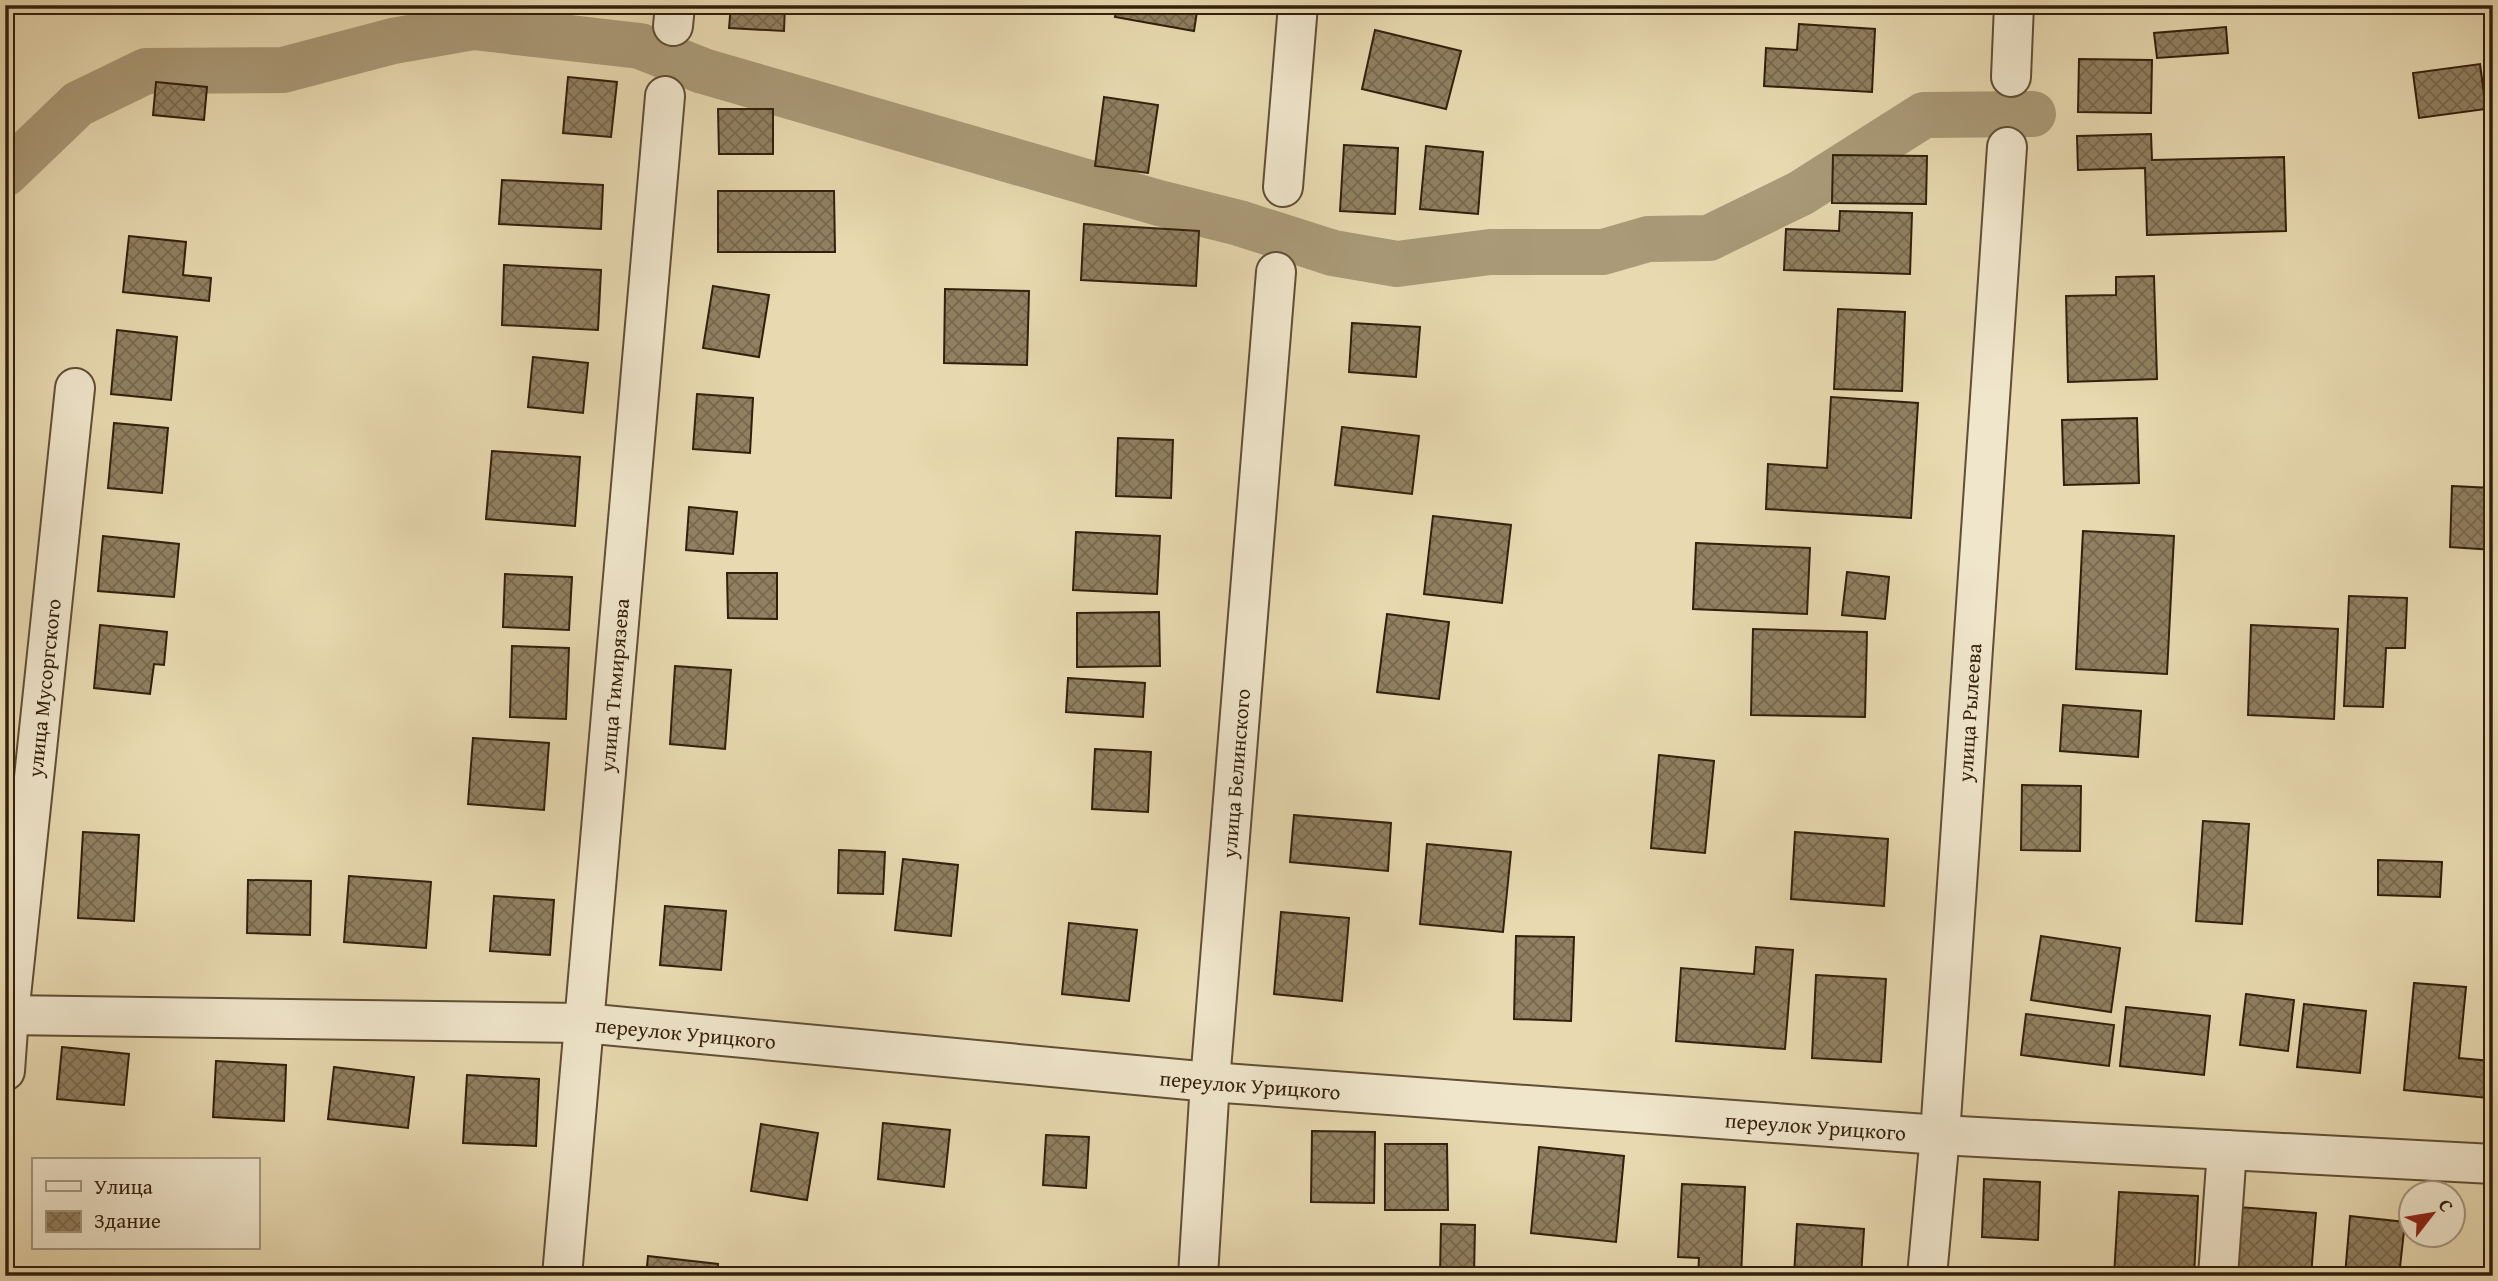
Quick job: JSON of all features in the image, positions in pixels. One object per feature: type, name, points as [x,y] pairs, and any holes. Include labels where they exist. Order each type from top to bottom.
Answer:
[{"type":"street","points":[[1283,187],[1298,5]]},
{"type":"street","points":[[2011,77],[2014,5]]},
{"type":"street","name":"улица Тимирязева","points":[[562,1276],[666,96]]},
{"type":"street","name":"улица Рылеева","points":[[1927,1276],[1940,1135],[2007,147]]},
{"type":"street","name":"улица Белинского","points":[[1198,1276],[1210,1082],[1276,272]]},
{"type":"street","name":"улица Мусоргского","points":[[5,1071],[7,1015],[75,388]]},
{"type":"street","name":"переулок Урицкого","points":[[7,1015],[583,1023],[1210,1082],[1940,1135],[2493,1164]]},
{"type":"street","points":[[2218,1276],[2227,1150]]},
{"type":"building","points":[[731,5],[785,5],[784,31],[729,28]]},
{"type":"building","points":[[1117,5],[1198,5],[1194,31],[1115,17]]},
{"type":"building","points":[[1799,24],[1875,29],[1872,92],[1764,86],[1766,48],[1797,50]]},
{"type":"building","points":[[2226,27],[2228,53],[2157,58],[2154,33]]},
{"type":"building","points":[[1375,30],[1461,51],[1446,109],[1362,89]]},
{"type":"building","points":[[2079,59],[2152,60],[2151,113],[2078,112]]},
{"type":"building","points":[[2480,64],[2486,109],[2419,118],[2413,73]]},
{"type":"building","points":[[568,77],[617,82],[611,137],[563,133]]},
{"type":"building","points":[[156,82],[207,87],[204,120],[153,115]]},
{"type":"building","points":[[1104,97],[1158,105],[1148,173],[1095,166]]},
{"type":"building","points":[[718,109],[773,109],[773,154],[719,154]]},
{"type":"building","points":[[2151,134],[2152,160],[2284,157],[2286,231],[2147,235],[2145,168],[2078,170],[2077,136]]},
{"type":"building","points":[[1344,145],[1398,148],[1395,214],[1340,211]]},
{"type":"building","points":[[1426,146],[1483,152],[1478,214],[1420,209]]},
{"type":"building","points":[[1833,155],[1927,156],[1926,204],[1832,203]]},
{"type":"building","points":[[502,180],[603,185],[601,229],[499,224]]},
{"type":"building","points":[[2493,180],[2493,248],[2484,181]]},
{"type":"building","points":[[718,191],[834,191],[835,252],[718,252]]},
{"type":"building","points":[[1840,211],[1912,213],[1910,274],[1784,270],[1786,229],[1839,231]]},
{"type":"building","points":[[1084,224],[1199,231],[1196,286],[1081,280]]},
{"type":"building","points":[[129,236],[186,242],[183,275],[211,278],[209,301],[123,292]]},
{"type":"building","points":[[504,265],[601,270],[598,330],[502,325]]},
{"type":"building","points":[[2154,276],[2157,379],[2068,382],[2066,296],[2116,295],[2116,277]]},
{"type":"building","points":[[713,286],[769,295],[759,357],[703,348]]},
{"type":"building","points":[[945,289],[1029,291],[1027,365],[944,363]]},
{"type":"building","points":[[1838,309],[1905,312],[1902,391],[1834,389]]},
{"type":"building","points":[[1352,323],[1420,327],[1416,377],[1349,372]]},
{"type":"building","points":[[117,330],[177,337],[171,400],[111,394]]},
{"type":"building","points":[[533,357],[588,363],[583,413],[528,407]]},
{"type":"building","points":[[697,394],[753,398],[750,453],[693,449]]},
{"type":"building","points":[[1831,397],[1918,403],[1911,518],[1766,509],[1768,464],[1827,468]]},
{"type":"building","points":[[2137,418],[2139,483],[2064,485],[2062,420]]},
{"type":"building","points":[[114,423],[168,428],[162,493],[108,488]]},
{"type":"building","points":[[1342,427],[1419,436],[1412,494],[1335,485]]},
{"type":"building","points":[[1118,438],[1173,440],[1171,498],[1116,496]]},
{"type":"building","points":[[492,451],[580,457],[575,526],[486,519]]},
{"type":"building","points":[[2452,486],[2493,488],[2493,550],[2450,547]]},
{"type":"building","points":[[689,507],[737,512],[733,554],[686,550]]},
{"type":"building","points":[[1433,516],[1511,525],[1502,603],[1424,594]]},
{"type":"building","points":[[2083,531],[2174,536],[2167,674],[2076,669]]},
{"type":"building","points":[[1076,532],[1160,536],[1157,594],[1073,590]]},
{"type":"building","points":[[103,536],[179,544],[174,597],[98,591]]},
{"type":"building","points":[[1696,543],[1810,548],[1807,614],[1693,609]]},
{"type":"building","points":[[1847,572],[1889,577],[1885,619],[1842,615]]},
{"type":"building","points":[[727,573],[777,573],[777,619],[728,618]]},
{"type":"building","points":[[505,574],[572,577],[569,630],[503,627]]},
{"type":"building","points":[[2349,596],[2407,598],[2405,648],[2386,648],[2383,707],[2344,706]]},
{"type":"building","points":[[1159,612],[1160,666],[1077,667],[1077,613]]},
{"type":"building","points":[[1387,614],[1449,622],[1439,699],[1377,692]]},
{"type":"building","points":[[100,625],[167,632],[164,665],[154,664],[150,694],[94,688]]},
{"type":"building","points":[[2251,625],[2338,629],[2334,719],[2248,715]]},
{"type":"building","points":[[1753,629],[1867,632],[1865,717],[1751,715]]},
{"type":"building","points":[[512,646],[569,648],[566,719],[510,717]]},
{"type":"building","points":[[675,666],[731,670],[725,749],[670,744]]},
{"type":"building","points":[[1068,678],[1145,683],[1143,717],[1066,712]]},
{"type":"building","points":[[2063,705],[2141,711],[2138,757],[2060,751]]},
{"type":"building","points":[[473,738],[549,743],[544,810],[468,804]]},
{"type":"building","points":[[1095,749],[1151,752],[1148,812],[1092,809]]},
{"type":"building","points":[[1659,755],[1714,761],[1705,853],[1651,848]]},
{"type":"building","points":[[2022,785],[2081,786],[2080,851],[2021,850]]},
{"type":"building","points":[[1294,815],[1391,823],[1388,871],[1290,862]]},
{"type":"building","points":[[2203,821],[2249,824],[2242,924],[2196,921]]},
{"type":"building","points":[[83,832],[139,835],[134,921],[78,918]]},
{"type":"building","points":[[1795,832],[1888,839],[1884,906],[1791,899]]},
{"type":"building","points":[[1427,844],[1511,852],[1503,932],[1420,924]]},
{"type":"building","points":[[839,850],[885,852],[883,894],[838,893]]},
{"type":"building","points":[[903,859],[958,865],[951,936],[895,930]]},
{"type":"building","points":[[2378,860],[2442,862],[2440,897],[2378,895]]},
{"type":"building","points":[[349,876],[431,882],[426,948],[344,942]]},
{"type":"building","points":[[248,880],[311,881],[310,935],[247,933]]},
{"type":"building","points":[[494,896],[554,900],[550,955],[490,951]]},
{"type":"building","points":[[665,906],[726,911],[721,970],[660,965]]},
{"type":"building","points":[[1281,912],[1349,918],[1342,1001],[1274,994]]},
{"type":"building","points":[[1069,923],[1137,930],[1129,1001],[1062,994]]},
{"type":"building","points":[[1516,936],[1574,937],[1571,1021],[1514,1019]]},
{"type":"building","points":[[2041,936],[2120,948],[2111,1012],[2031,1000]]},
{"type":"building","points":[[1756,947],[1793,950],[1785,1049],[1676,1041],[1681,968],[1754,974]]},
{"type":"building","points":[[1816,975],[1886,979],[1881,1062],[1812,1058]]},
{"type":"building","points":[[2414,983],[2466,987],[2459,1058],[2491,1061],[2488,1098],[2404,1090]]},
{"type":"building","points":[[2246,994],[2294,1000],[2288,1051],[2240,1045]]},
{"type":"building","points":[[2304,1004],[2366,1011],[2360,1073],[2297,1067]]},
{"type":"building","points":[[2126,1007],[2210,1016],[2204,1075],[2120,1066]]},
{"type":"building","points":[[2026,1014],[2114,1025],[2109,1066],[2021,1055]]},
{"type":"building","points":[[62,1047],[129,1054],[124,1105],[57,1099]]},
{"type":"building","points":[[216,1061],[286,1065],[284,1121],[213,1117]]},
{"type":"building","points":[[334,1067],[414,1077],[408,1128],[328,1119]]},
{"type":"building","points":[[467,1075],[539,1079],[536,1146],[463,1143]]},
{"type":"building","points":[[883,1123],[950,1130],[944,1187],[878,1179]]},
{"type":"building","points":[[761,1124],[818,1133],[807,1200],[751,1191]]},
{"type":"building","points":[[1312,1131],[1375,1132],[1374,1203],[1311,1202]]},
{"type":"building","points":[[1046,1135],[1089,1137],[1086,1188],[1043,1185]]},
{"type":"building","points":[[1385,1144],[1447,1144],[1448,1210],[1385,1210]]},
{"type":"building","points":[[1539,1147],[1624,1156],[1616,1242],[1531,1233]]},
{"type":"building","points":[[1984,1179],[2040,1182],[2038,1240],[1982,1237]]},
{"type":"building","points":[[1682,1184],[1745,1187],[1741,1276],[1698,1276],[1699,1258],[1678,1257]]},
{"type":"building","points":[[2119,1192],[2198,1196],[2194,1276],[2114,1276]]},
{"type":"building","points":[[2238,1207],[2316,1213],[2311,1276],[2233,1276]]},
{"type":"building","points":[[2350,1216],[2396,1221],[2396,1250],[2402,1250],[2399,1276],[2345,1276]]},
{"type":"building","points":[[1441,1224],[1475,1225],[1474,1276],[1440,1276]]},
{"type":"building","points":[[1797,1224],[1864,1229],[1861,1276],[1794,1276]]},
{"type":"building","points":[[648,1256],[718,1264],[717,1276],[646,1276]]},
{"type":"building","points":[[2480,1269],[2493,1271],[2493,1276],[2479,1276]]},
{"type":"building","points":[[1628,1270],[1676,1275],[1676,1276],[1627,1276]]},
{"type":"building","points":[[1998,1271],[2035,1274],[2035,1276],[1997,1276]]},
{"type":"waterway","points":[[5,174],[78,104],[146,71],[283,70],[393,41],[473,27],[640,46],[703,71],[1159,203],[1239,223],[1333,253],[1397,264],[1490,252],[1603,252],[1648,239],[1709,238],[1801,193],[1924,115],[2033,114]]}]
